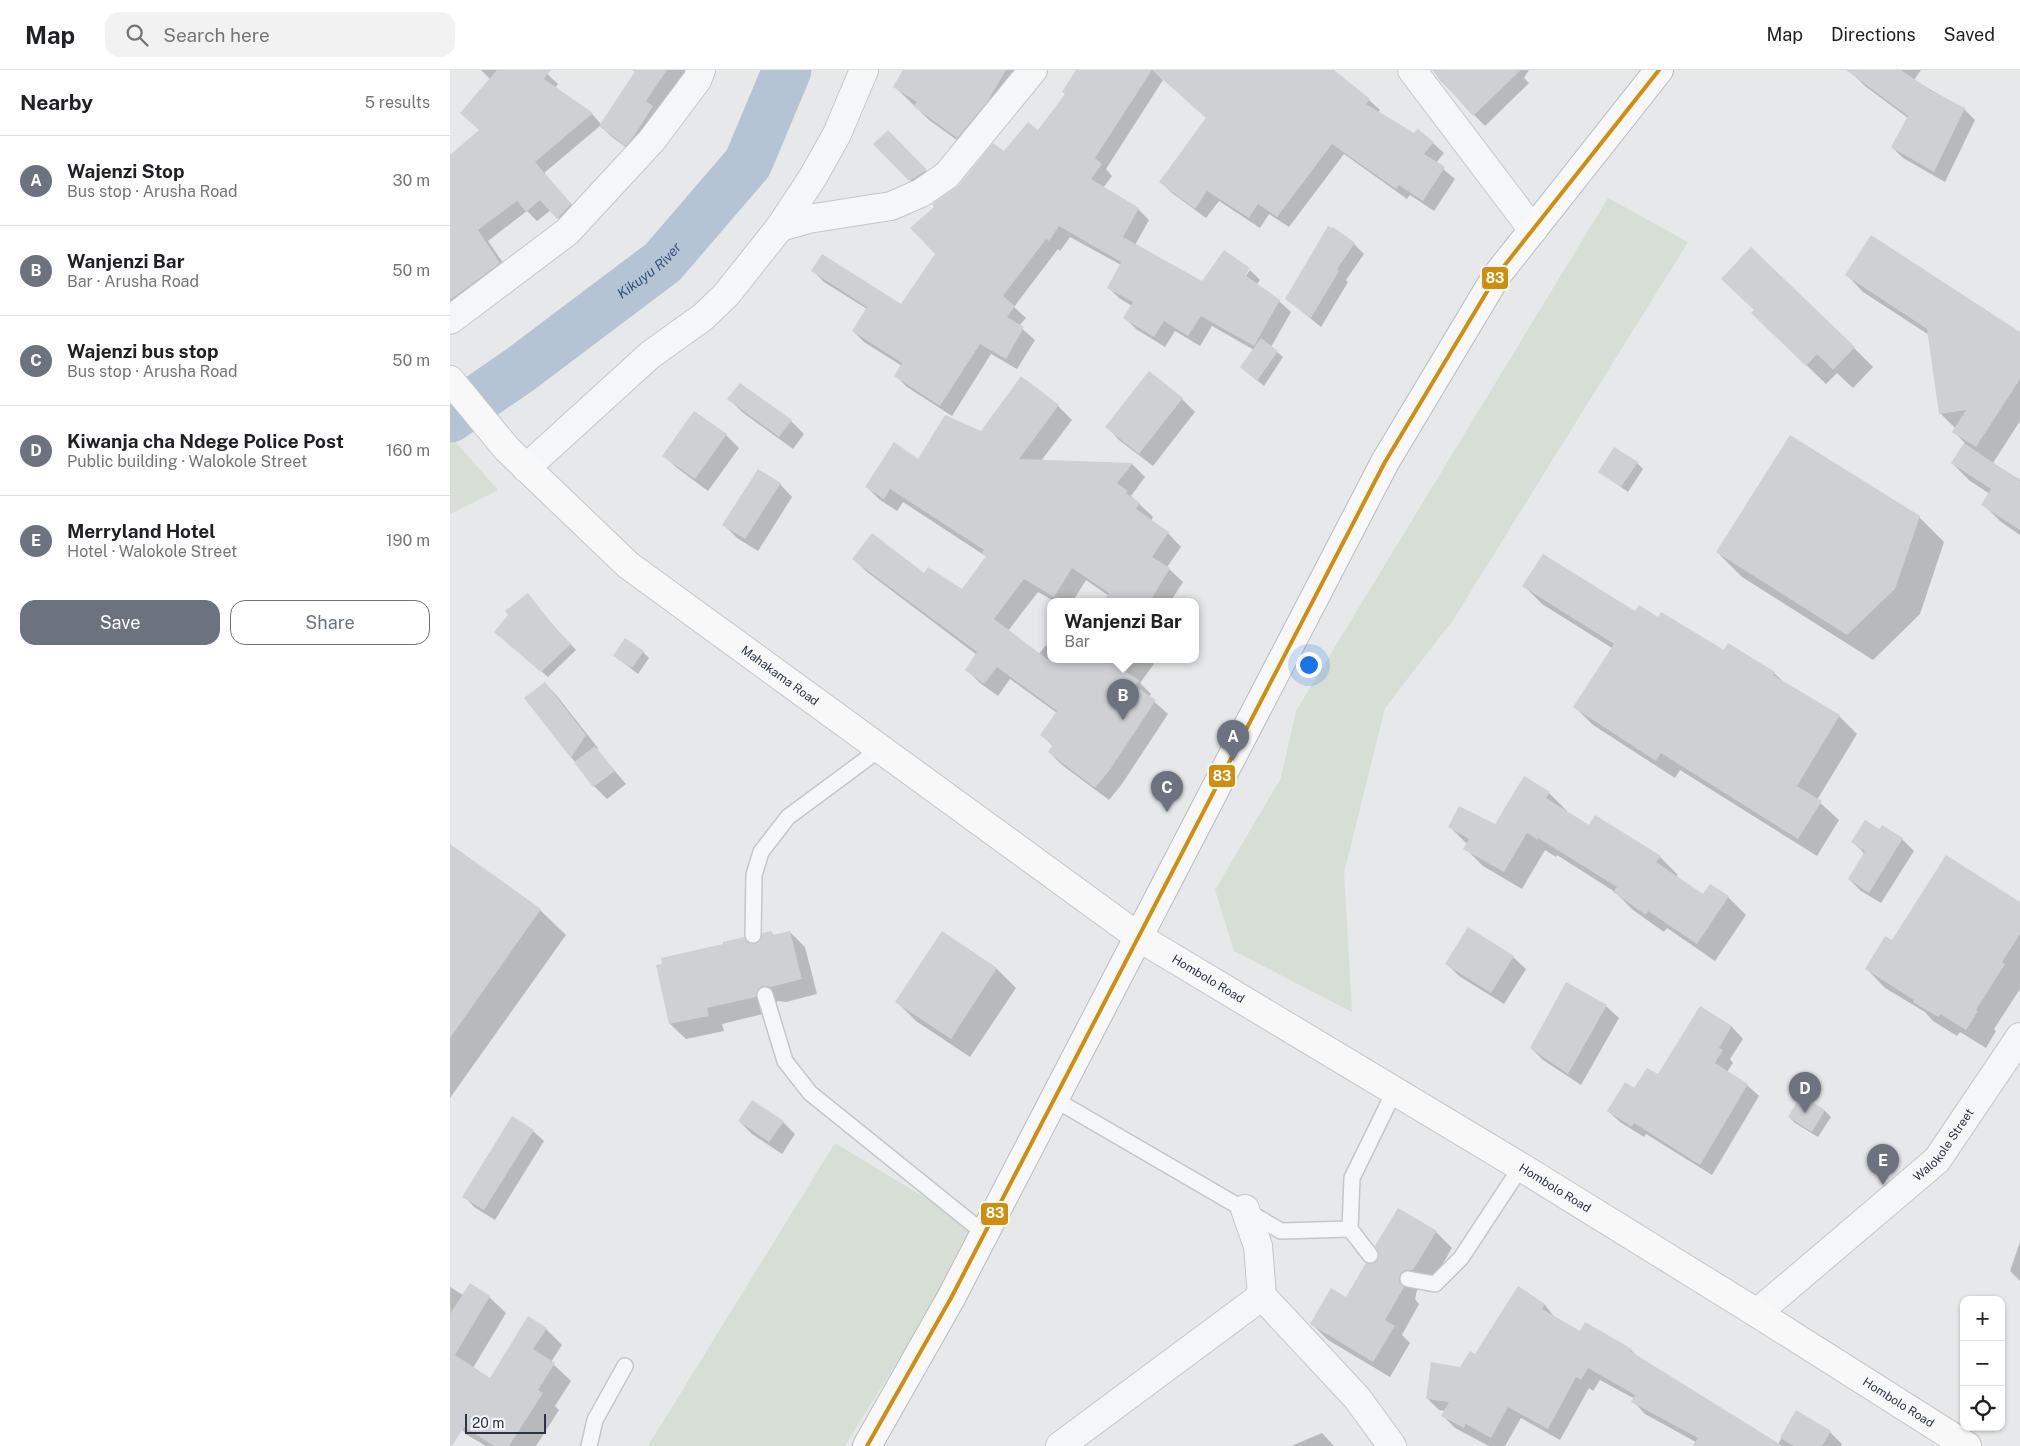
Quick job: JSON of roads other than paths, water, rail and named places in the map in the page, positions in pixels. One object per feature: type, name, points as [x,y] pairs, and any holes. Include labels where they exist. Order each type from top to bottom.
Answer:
[{"type":"main road","points":[[867,1446],[951,1298],[1140,938],[1385,462],[1497,275],[1659,70]]},
{"type":"main road","name":"Mahakama Road","points":[[450,380],[517,458],[628,565],[1140,938]]},
{"type":"main road","name":"Hombolo Road","points":[[1140,938],[1521,1167],[1967,1446]]},
{"type":"street","points":[[450,320],[567,232],[652,140],[697,80],[701,70]]},
{"type":"street","points":[[517,458],[650,355],[703,318],[726,295],[780,227],[814,177],[837,134],[864,70]]},
{"type":"street","points":[[780,227],[808,219],[891,206],[921,192],[948,175],[1033,70]]},
{"type":"street","points":[[1412,70],[1533,230]]},
{"type":"street","name":"Walokole Street","points":[[1757,1313],[1938,1160],[2020,1037]]},
{"type":"street","points":[[1245,1210],[1258,1246],[1262,1296],[1357,1398],[1392,1446]]},
{"type":"street","points":[[1060,1446],[1262,1296]]},
{"type":"lane","points":[[753,935],[754,875],[761,852],[788,817],[880,749]]},
{"type":"lane","points":[[764,994],[785,1061],[810,1092],[984,1234]]},
{"type":"lane","points":[[1370,1255],[1350,1230],[1352,1178],[1394,1092]]},
{"type":"lane","points":[[1054,1099],[1281,1231],[1350,1230]]},
{"type":"lane","points":[[1408,1279],[1435,1284],[1460,1258],[1521,1167]]},
{"type":"lane","points":[[589,1446],[595,1420],[625,1366]]},
{"type":"waterway","name":"Kikuyu River","points":[[450,418],[521,369],[663,262],[748,163],[787,70]]},
{"type":"place","name":"Wanjenzi Bar","points":[[1123,720]]},
{"type":"place","name":"Wajenzi Stop","points":[[1233,761]]},
{"type":"place","name":"Wajenzi bus stop","points":[[1167,812]]},
{"type":"place","name":"Kiwanja cha Ndege Police Post","points":[[1805,1113]]},
{"type":"place","name":"Merryland Hotel","points":[[1883,1185]]}]
